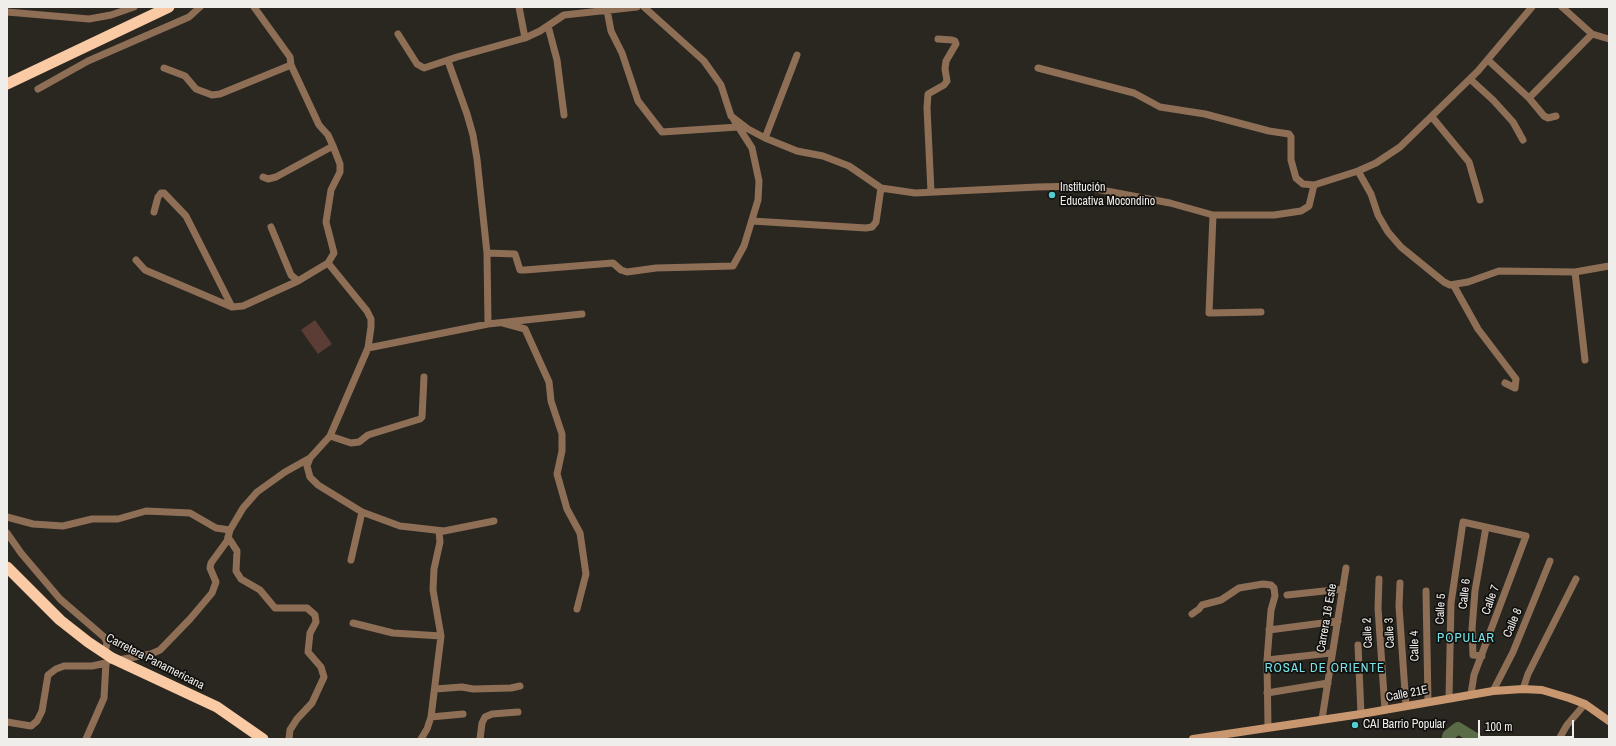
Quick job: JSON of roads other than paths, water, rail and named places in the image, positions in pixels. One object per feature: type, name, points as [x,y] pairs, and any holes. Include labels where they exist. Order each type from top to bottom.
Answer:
[{"type":"highway","points":[[7,84],[169,7]]},
{"type":"highway","name":"Carretera Panamericana","points":[[7,567],[60,620],[110,658],[218,708],[261,738]]},
{"type":"main road","name":"Calle 21E","points":[[1193,739],[1361,714],[1471,694],[1523,688],[1542,690],[1585,704],[1609,721]]},
{"type":"street","points":[[7,12],[89,19],[111,15],[134,7]]},
{"type":"street","points":[[38,89],[88,61],[189,17],[200,7]]},
{"type":"street","points":[[136,260],[145,270],[232,307],[243,306],[298,281],[328,263],[334,253],[326,222],[331,190],[340,172],[340,164],[328,135],[319,125],[291,65],[290,57],[254,7]]},
{"type":"street","points":[[519,7],[525,38]]},
{"type":"street","points":[[398,34],[417,64],[424,68],[525,38],[548,26],[564,15],[637,7]]},
{"type":"street","points":[[487,253],[515,254],[520,270],[613,263],[620,270],[627,272],[656,268],[733,266],[744,246],[758,200],[759,181],[752,148],[732,116],[721,85],[704,61],[644,7]]},
{"type":"street","points":[[1038,68],[1134,93],[1160,107],[1205,114],[1269,131],[1289,134],[1291,138],[1291,160],[1296,178],[1303,184],[1314,185],[1358,171],[1400,147],[1488,60],[1532,7]]},
{"type":"street","points":[[1562,7],[1592,34],[1609,39]]},
{"type":"street","points":[[607,10],[611,31],[622,53],[638,101],[662,132],[738,127]]},
{"type":"street","points":[[548,26],[557,60],[564,115]]},
{"type":"street","points":[[1529,98],[1592,34]]},
{"type":"street","points":[[931,192],[927,108],[928,94],[944,85],[947,81],[945,69],[946,61],[956,44],[955,41],[952,40],[938,40]]},
{"type":"street","points":[[765,138],[797,55]]},
{"type":"street","points":[[1488,60],[1529,98],[1544,116],[1548,118],[1556,116]]},
{"type":"street","points":[[448,61],[473,134],[487,253],[488,324]]},
{"type":"street","points":[[164,68],[185,76],[196,89],[212,95],[220,94],[291,65]]},
{"type":"street","points":[[1470,79],[1493,100],[1513,122],[1523,140]]},
{"type":"street","points":[[732,116],[748,129],[765,138],[797,151],[824,156],[849,166],[881,188],[915,193],[1080,186],[1170,203],[1213,215],[1274,215],[1301,211],[1309,206],[1314,185]]},
{"type":"street","points":[[1432,116],[1469,162],[1480,200]]},
{"type":"street","points":[[263,177],[268,179],[276,177],[333,146]]},
{"type":"street","points":[[1358,171],[1371,194],[1378,215],[1388,232],[1401,247],[1444,282],[1454,286],[1478,329],[1516,379],[1515,388],[1505,383]]},
{"type":"street","points":[[752,221],[866,228],[872,227],[876,222],[881,188]]},
{"type":"street","points":[[154,212],[158,197],[161,193],[164,193],[186,216],[232,307]]},
{"type":"street","points":[[1213,215],[1209,313],[1261,312]]},
{"type":"street","points":[[271,227],[291,275],[298,281]]},
{"type":"street","points":[[7,722],[31,726],[37,721],[42,711],[48,675],[56,669],[64,666],[92,666],[110,658],[151,654],[160,650],[190,619],[212,593],[216,582],[210,568],[211,563],[243,508],[257,492],[285,472],[310,458],[330,436],[368,348],[371,319],[328,263]]},
{"type":"street","points":[[1454,286],[1499,271],[1575,272],[1609,266]]},
{"type":"street","points":[[1575,272],[1585,360]]},
{"type":"street","points":[[368,348],[488,324],[582,314]]},
{"type":"street","points":[[503,323],[524,329],[549,382],[551,401],[562,434],[562,451],[557,474],[567,509],[580,533],[586,574],[577,609]]},
{"type":"street","points":[[330,436],[351,443],[359,442],[368,435],[420,419],[422,416],[424,377]]},
{"type":"street","points":[[310,458],[307,466],[310,477],[318,485],[362,512],[400,526],[439,531],[494,521]]},
{"type":"street","points":[[7,517],[33,524],[63,526],[92,519],[118,519],[146,511],[190,513],[229,534],[236,551],[236,571],[241,579],[260,590],[275,608],[307,608],[315,614],[316,622],[310,633],[308,652],[321,668],[324,677],[312,703],[297,719],[290,730],[289,739]]},
{"type":"street","points":[[351,560],[362,512]]},
{"type":"street","name":"Calle 5","points":[[1449,698],[1451,603],[1464,522],[1486,527]]},
{"type":"street","name":"Calle 7","points":[[1471,694],[1474,675],[1526,536],[1486,527]]},
{"type":"street","name":"Calle 6","points":[[1482,656],[1473,655],[1472,629],[1474,591],[1486,527]]},
{"type":"street","points":[[421,739],[431,717],[441,636],[433,590],[434,569],[440,542],[439,531]]},
{"type":"street","points":[[7,534],[60,599],[104,637],[107,642],[110,658],[104,698],[86,739]]},
{"type":"street","name":"Calle 8","points":[[1493,691],[1513,652],[1550,562]]},
{"type":"street","name":"Carrera 16 Este","points":[[1322,719],[1331,653],[1338,621],[1346,568]]},
{"type":"street","name":"Calle 2","points":[[1379,579],[1378,608],[1385,710]]},
{"type":"street","points":[[1523,688],[1528,674],[1576,580]]},
{"type":"street","name":"Calle 3","points":[[1400,583],[1399,606],[1406,706]]},
{"type":"street","points":[[1192,614],[1202,605],[1221,600],[1239,588],[1252,585],[1268,585],[1274,588],[1275,596],[1271,610],[1267,660],[1268,727]]},
{"type":"street","points":[[1287,595],[1343,589]]},
{"type":"street","name":"Calle 4","points":[[1426,591],[1428,702]]},
{"type":"street","points":[[1269,630],[1338,621]]},
{"type":"street","points":[[353,623],[393,633],[441,636]]},
{"type":"street","points":[[1358,646],[1361,714]]},
{"type":"street","points":[[1267,660],[1331,653]]},
{"type":"street","points":[[1267,693],[1328,683]]},
{"type":"street","points":[[435,689],[462,687],[473,689],[503,688],[520,686]]},
{"type":"street","points":[[1560,739],[1566,725],[1585,704]]},
{"type":"street","points":[[480,739],[482,723],[485,717],[492,714],[518,712]]},
{"type":"street","points":[[431,717],[463,714]]},
{"type":"waterway","points":[[1448,739],[1448,736],[1458,728],[1476,739]]},
{"type":"place","name":"Institución Educativa Mocondino","points":[[1052,195]]},
{"type":"place","name":"CAI Barrio Popular","points":[[1355,725]]},
{"type":"district","name":"POPULAR","points":[[1466,639]]},
{"type":"district","name":"ROSAL DE ORIENTE","points":[[1325,669]]}]
